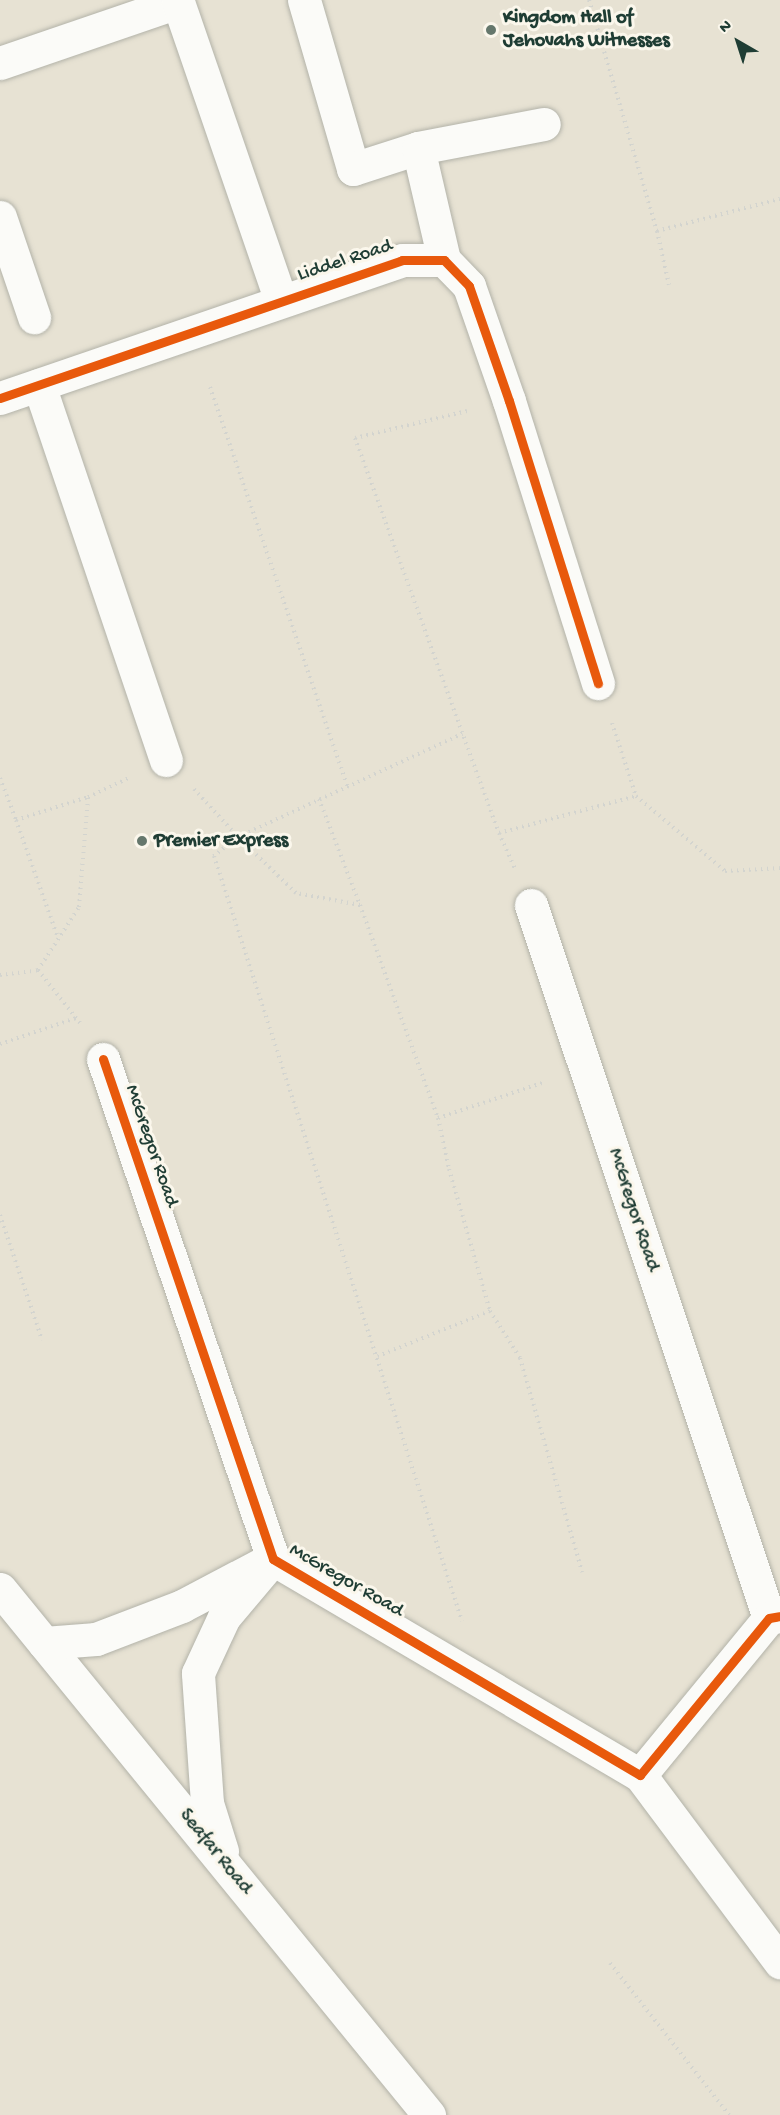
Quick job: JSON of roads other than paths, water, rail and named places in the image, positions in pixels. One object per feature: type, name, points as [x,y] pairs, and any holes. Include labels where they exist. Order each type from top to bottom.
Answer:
[{"type":"street","points":[[304,0],[354,169],[418,148],[544,124]]},
{"type":"street","name":"Liddel Road","points":[[0,63],[178,2],[281,301]]},
{"type":"street","points":[[418,148],[444,260],[469,286],[509,400],[598,684]]},
{"type":"street","points":[[0,217],[34,317]]},
{"type":"street","name":"Liddel Road","points":[[0,398],[402,260],[444,260]]},
{"type":"street","points":[[39,384],[166,760]]},
{"type":"street","name":"McGregor Road","points":[[531,905],[775,1617],[640,1775]]},
{"type":"street","name":"McGregor Road","points":[[103,1059],[273,1559],[640,1775],[780,1962]]},
{"type":"street","points":[[227,1867],[207,1803],[198,1672],[224,1617],[273,1559]]},
{"type":"street","name":"McGregor Road","points":[[44,1643],[96,1639],[182,1606],[273,1559]]},
{"type":"street","name":"Seafar Road","points":[[0,1589],[429,2115]]},
{"type":"place","name":"Kingdom Hall of Jehovahs Witnesses","points":[[491,30]]},
{"type":"place","name":"Premier Express","points":[[142,841]]}]
